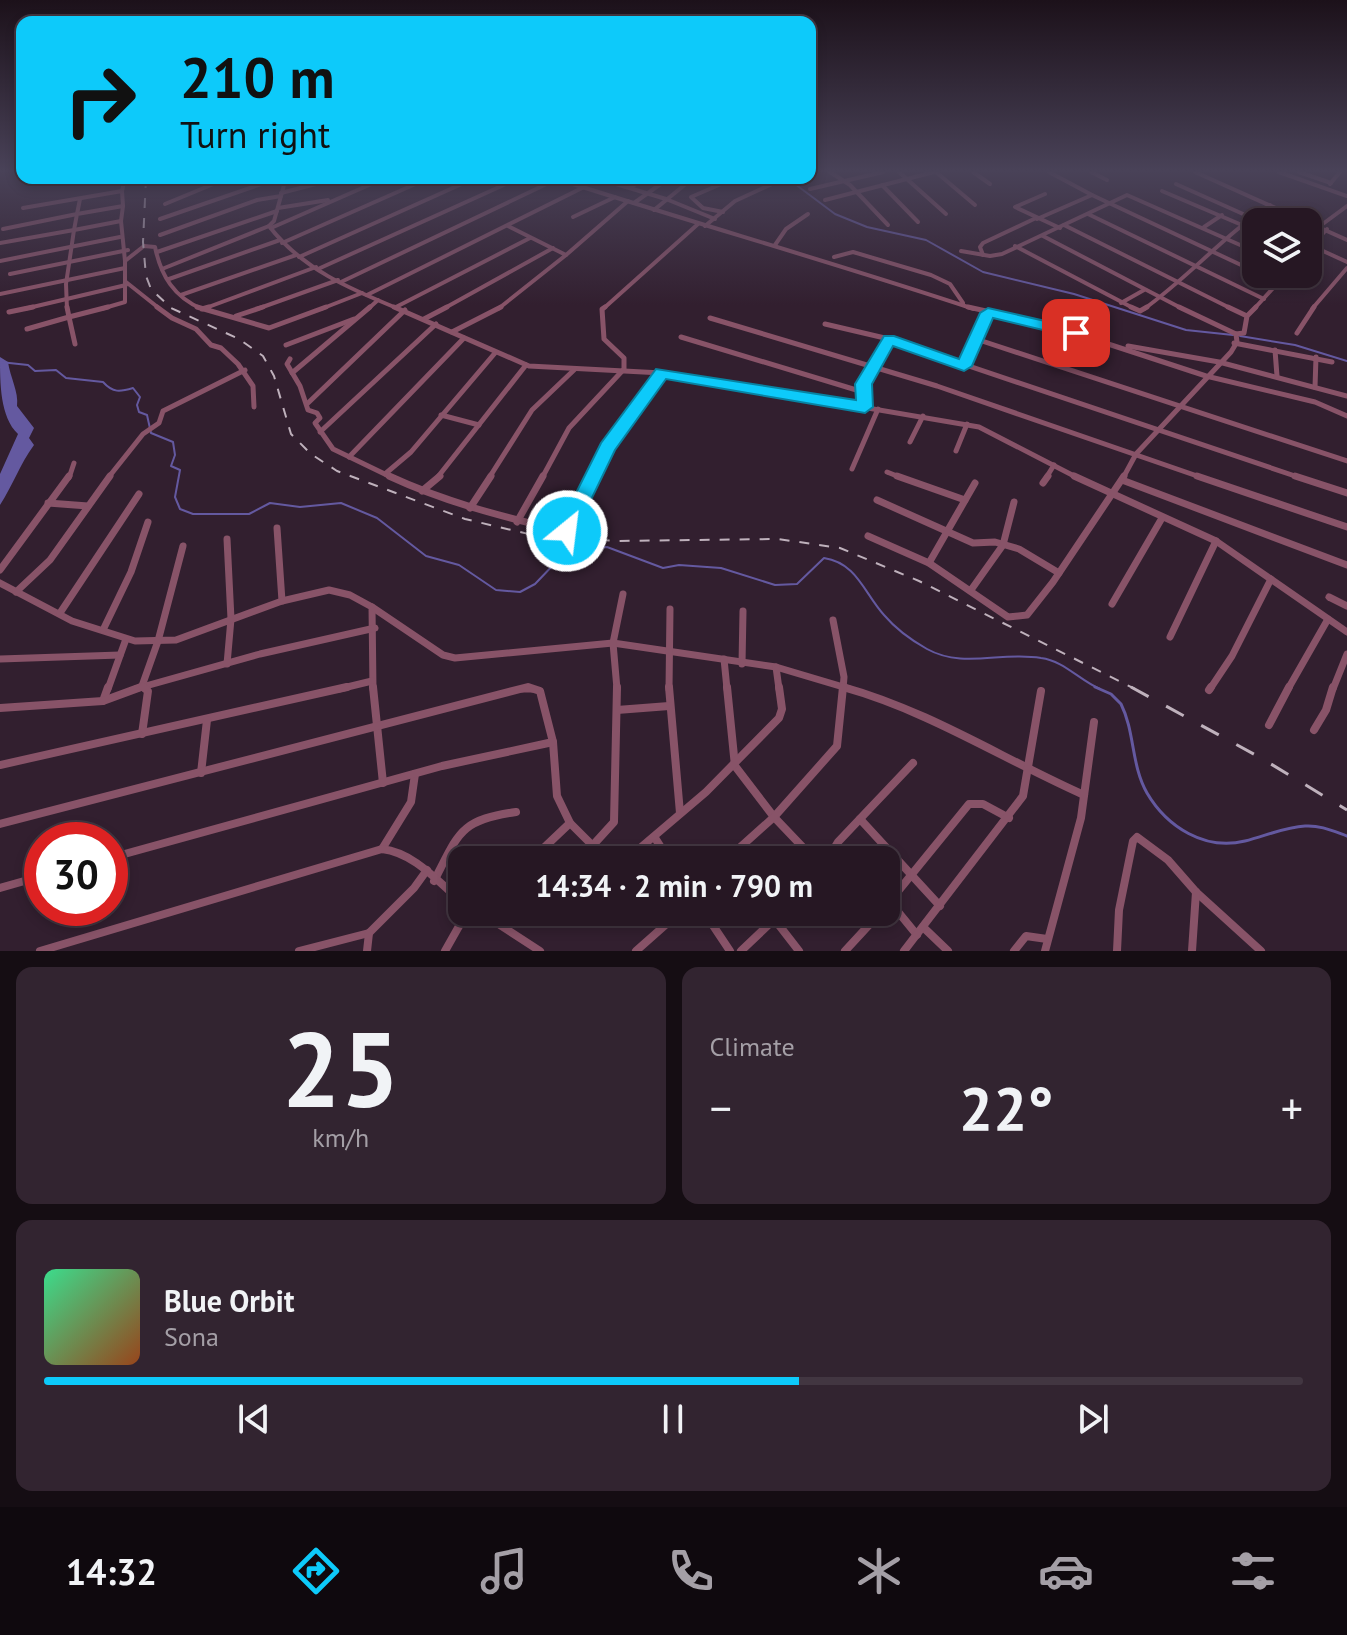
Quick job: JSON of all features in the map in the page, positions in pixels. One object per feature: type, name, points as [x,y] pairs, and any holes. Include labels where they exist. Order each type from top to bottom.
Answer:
[{"type":"street","points":[[3,229],[65,216]]},
{"type":"street","points":[[75,344],[64,299],[64,281],[77,216]]},
{"type":"street","points":[[27,329],[125,302],[125,251],[120,237],[122,216]]},
{"type":"street","points":[[160,219],[168,216]]},
{"type":"street","points":[[160,235],[212,216]]},
{"type":"street","points":[[157,252],[257,216]]},
{"type":"street","points":[[270,227],[275,216]]},
{"type":"street","points":[[162,269],[295,216]]},
{"type":"street","points":[[169,279],[281,242],[340,216]]},
{"type":"street","points":[[181,295],[298,256],[388,216]]},
{"type":"street","points":[[202,309],[317,268],[433,216]]},
{"type":"street","points":[[233,317],[339,281],[475,216]]},
{"type":"street","points":[[10,274],[152,245],[172,288],[181,295],[202,309],[269,328],[364,294],[526,216]]},
{"type":"street","points":[[452,332],[499,308],[613,216]]},
{"type":"street","points":[[674,216],[988,313],[1050,325],[1206,376],[1315,402],[1347,416]]},
{"type":"street","points":[[709,216],[715,219]]},
{"type":"street","points":[[705,226],[718,216]]},
{"type":"street","points":[[775,245],[786,229],[805,216]]},
{"type":"street","points":[[880,216],[888,225]]},
{"type":"street","points":[[913,216],[918,222]]},
{"type":"street","points":[[1032,216],[1062,226],[1247,316]]},
{"type":"street","points":[[983,255],[980,247],[983,243],[1043,216]]},
{"type":"street","points":[[961,251],[997,255],[1083,216]]},
{"type":"street","points":[[1093,216],[1264,299]]},
{"type":"street","points":[[1138,216],[1242,265]]},
{"type":"street","points":[[1179,216],[1242,245]]},
{"type":"street","points":[[1204,227],[1220,216]]},
{"type":"street","points":[[1015,246],[1140,311],[1169,291],[1242,225],[1225,216]]},
{"type":"street","points":[[0,243],[121,221]]},
{"type":"street","points":[[517,522],[569,428],[624,369],[624,358],[604,339],[602,309],[698,224]]},
{"type":"street","points":[[508,226],[566,255]]},
{"type":"street","points":[[270,227],[281,242],[298,256],[339,281],[526,365],[662,373],[923,416],[991,432],[1098,488],[1113,492],[1162,518],[1216,541],[1347,632]]},
{"type":"street","points":[[1322,227],[1347,240]]},
{"type":"street","points":[[1322,234],[1327,229]]},
{"type":"street","points":[[1043,236],[1144,290],[1236,334],[1244,333],[1247,316],[1274,288]]},
{"type":"street","points":[[0,261],[120,237]]},
{"type":"street","points":[[396,307],[530,238]]},
{"type":"street","points":[[0,294],[125,264],[140,248]]},
{"type":"street","points":[[424,319],[553,248]]},
{"type":"street","points":[[834,257],[853,252],[931,275],[950,284],[963,303]]},
{"type":"street","points":[[1297,333],[1310,311],[1347,265],[1322,252]]},
{"type":"street","points":[[9,312],[126,284]]},
{"type":"street","points":[[126,284],[172,318],[196,329],[211,345],[221,348],[245,370],[253,386],[254,407]]},
{"type":"street","points":[[1121,303],[1144,290]]},
{"type":"street","points":[[292,373],[378,300]]},
{"type":"street","points":[[308,403],[405,310]]},
{"type":"street","points":[[964,366],[988,313]]},
{"type":"street","points":[[286,345],[356,318]]},
{"type":"street","points":[[710,318],[871,366],[1347,527]]},
{"type":"street","points":[[320,432],[436,324]]},
{"type":"street","points":[[825,324],[889,339],[1347,493]]},
{"type":"street","points":[[868,536],[929,563],[1008,617],[1027,615],[1122,480],[1136,454],[1231,352],[1236,334]]},
{"type":"street","points":[[681,337],[863,392]]},
{"type":"street","points":[[349,457],[464,338]]},
{"type":"street","points":[[865,407],[863,392],[871,366],[889,339]]},
{"type":"street","points":[[976,339],[1347,461]]},
{"type":"street","points":[[1104,341],[1219,362],[1347,396]]},
{"type":"street","points":[[1234,343],[1332,362]]},
{"type":"street","points":[[1275,350],[1277,376]]},
{"type":"street","points":[[385,474],[411,452],[495,353]]},
{"type":"street","points":[[1315,387],[1316,357]]},
{"type":"street","points":[[290,359],[287,364],[308,403],[308,410],[317,413],[320,418],[315,423],[333,449],[422,491],[517,522],[563,531],[570,528],[608,447],[662,373]]},
{"type":"street","points":[[422,491],[447,469],[526,365]]},
{"type":"street","points":[[470,508],[532,410],[575,369]]},
{"type":"street","points":[[16,592],[50,560],[88,506],[166,408],[245,370]]},
{"type":"street","points":[[852,469],[878,409]]},
{"type":"street","points":[[441,415],[479,425]]},
{"type":"street","points":[[910,442],[923,416]]},
{"type":"street","points":[[956,451],[967,424]]},
{"type":"street","points":[[0,570],[67,482],[74,463]]},
{"type":"street","points":[[1043,483],[1054,465]]},
{"type":"street","points":[[887,472],[965,500]]},
{"type":"street","points":[[1122,480],[1347,565]]},
{"type":"street","points":[[929,563],[975,483]]},
{"type":"street","points":[[60,613],[139,494]]},
{"type":"street","points":[[877,500],[973,543],[1019,549],[1059,573]]},
{"type":"street","points":[[971,590],[1003,545],[1014,502]]},
{"type":"street","points":[[48,503],[88,506]]},
{"type":"street","points":[[1112,604],[1162,518]]},
{"type":"street","points":[[103,630],[131,572],[148,522]]},
{"type":"street","points":[[277,528],[282,601]]},
{"type":"street","points":[[227,539],[231,619],[227,664]]},
{"type":"street","points":[[1170,637],[1216,541]]},
{"type":"street","points":[[142,686],[158,641],[183,546]]},
{"type":"street","points":[[1209,690],[1232,656],[1271,579]]},
{"type":"street","points":[[0,583],[72,621],[126,639],[158,641],[189,636],[282,601],[329,590],[350,595],[443,655],[455,658],[613,643],[776,667],[869,694],[973,738],[1025,769],[1084,795]]},
{"type":"street","points":[[0,824],[528,687],[540,691],[553,742],[557,796],[570,823],[594,844],[614,822],[617,710],[613,643],[623,594]]},
{"type":"street","points":[[1329,597],[1347,606]]},
{"type":"street","points":[[372,607],[375,628],[372,681],[383,783]]},
{"type":"street","points":[[670,609],[667,649],[669,706],[680,813]]},
{"type":"street","points":[[742,664],[743,611]]},
{"type":"street","points":[[1269,725],[1306,653],[1328,619]]},
{"type":"street","points":[[742,846],[774,817],[837,746],[844,677],[833,620]]},
{"type":"street","points":[[0,708],[103,701],[142,686],[375,628]]},
{"type":"street","points":[[103,701],[126,639]]},
{"type":"street","points":[[1314,730],[1332,703],[1337,674],[1347,654]]},
{"type":"street","points":[[0,659],[120,655]]},
{"type":"street","points":[[724,659],[735,766],[774,817],[802,846]]},
{"type":"street","points":[[644,846],[735,766],[782,712],[776,667]]},
{"type":"street","points":[[0,765],[372,681]]},
{"type":"street","points":[[142,686],[148,691],[142,734]]},
{"type":"street","points":[[904,951],[1023,796],[1025,769],[1039,721],[1041,691]]},
{"type":"street","points":[[617,710],[669,706]]},
{"type":"street","points":[[201,773],[207,720]]},
{"type":"street","points":[[1045,951],[1081,818],[1094,722]]},
{"type":"street","points":[[128,853],[415,774],[553,742]]},
{"type":"street","points":[[838,846],[913,763]]},
{"type":"street","points":[[382,849],[411,802],[415,774]]},
{"type":"street","points":[[900,888],[969,804],[983,804],[1009,818]]},
{"type":"street","points":[[434,881],[465,825],[482,816],[516,812]]},
{"type":"street","points":[[860,819],[940,906]]},
{"type":"street","points":[[546,846],[570,823]]},
{"type":"street","points":[[1117,951],[1119,910],[1133,841],[1137,837],[1168,860],[1196,892],[1261,951]]},
{"type":"street","points":[[655,838],[660,846]]},
{"type":"street","points":[[40,951],[382,849],[393,849],[427,870],[434,881],[448,892]]},
{"type":"street","points":[[299,951],[369,933],[414,888],[427,870]]},
{"type":"street","points":[[0,888],[24,881]]},
{"type":"street","points":[[1192,951],[1196,892]]},
{"type":"street","points":[[900,914],[948,951]]},
{"type":"street","points":[[445,951],[459,926]]},
{"type":"street","points":[[501,926],[524,947],[540,951]]},
{"type":"street","points":[[636,951],[664,926]]},
{"type":"street","points":[[713,926],[730,951]]},
{"type":"street","points":[[741,951],[768,926]]},
{"type":"street","points":[[785,926],[799,951]]},
{"type":"street","points":[[845,951],[868,926]]},
{"type":"street","points":[[367,951],[369,933]]},
{"type":"street","points":[[1014,951],[1026,936],[1047,939]]},
{"type":"shaded area","points":[[0,357],[8,362],[17,406],[34,428],[29,438],[34,445],[0,505],[0,474],[18,434],[4,409]]},
{"type":"waterway","points":[[841,216],[867,227],[926,240],[983,272],[1074,294],[1186,330],[1233,335]]},
{"type":"waterway","points":[[1240,336],[1295,345],[1347,361]]},
{"type":"waterway","points":[[0,362],[28,365],[35,371],[56,370],[66,378],[103,382],[117,391],[133,388],[140,397],[137,405],[139,412],[147,415],[151,433],[173,442],[175,455],[171,466],[180,470],[175,497],[180,509],[193,514],[249,514],[270,503],[300,507],[341,503],[377,518],[426,556],[459,565],[496,590],[520,592],[535,584],[557,561],[577,551],[607,547],[663,568],[679,565],[721,568],[775,585],[797,584],[824,558],[852,572],[888,620],[927,649],[955,658],[1026,656],[1049,660],[1100,689]]},
{"type":"waterway","points":[[1095,687],[1111,694],[1121,704],[1138,771],[1147,793],[1165,816],[1188,834],[1230,843],[1311,826],[1347,836]]},
{"type":"railway","points":[[144,216],[146,276],[151,289],[171,308],[239,339],[263,356],[274,376],[291,434],[311,454],[337,471],[465,519],[541,537],[618,541],[778,539],[840,548],[919,581],[1131,687]]},
{"type":"railway","points":[[1131,687],[1135,689]]},
{"type":"railway","points":[[1131,687],[1261,758],[1347,810]]},
{"type":"route","points":[[567,531],[608,447],[662,373],[865,407],[863,384],[889,339],[964,366],[988,313],[1076,333]]}]
